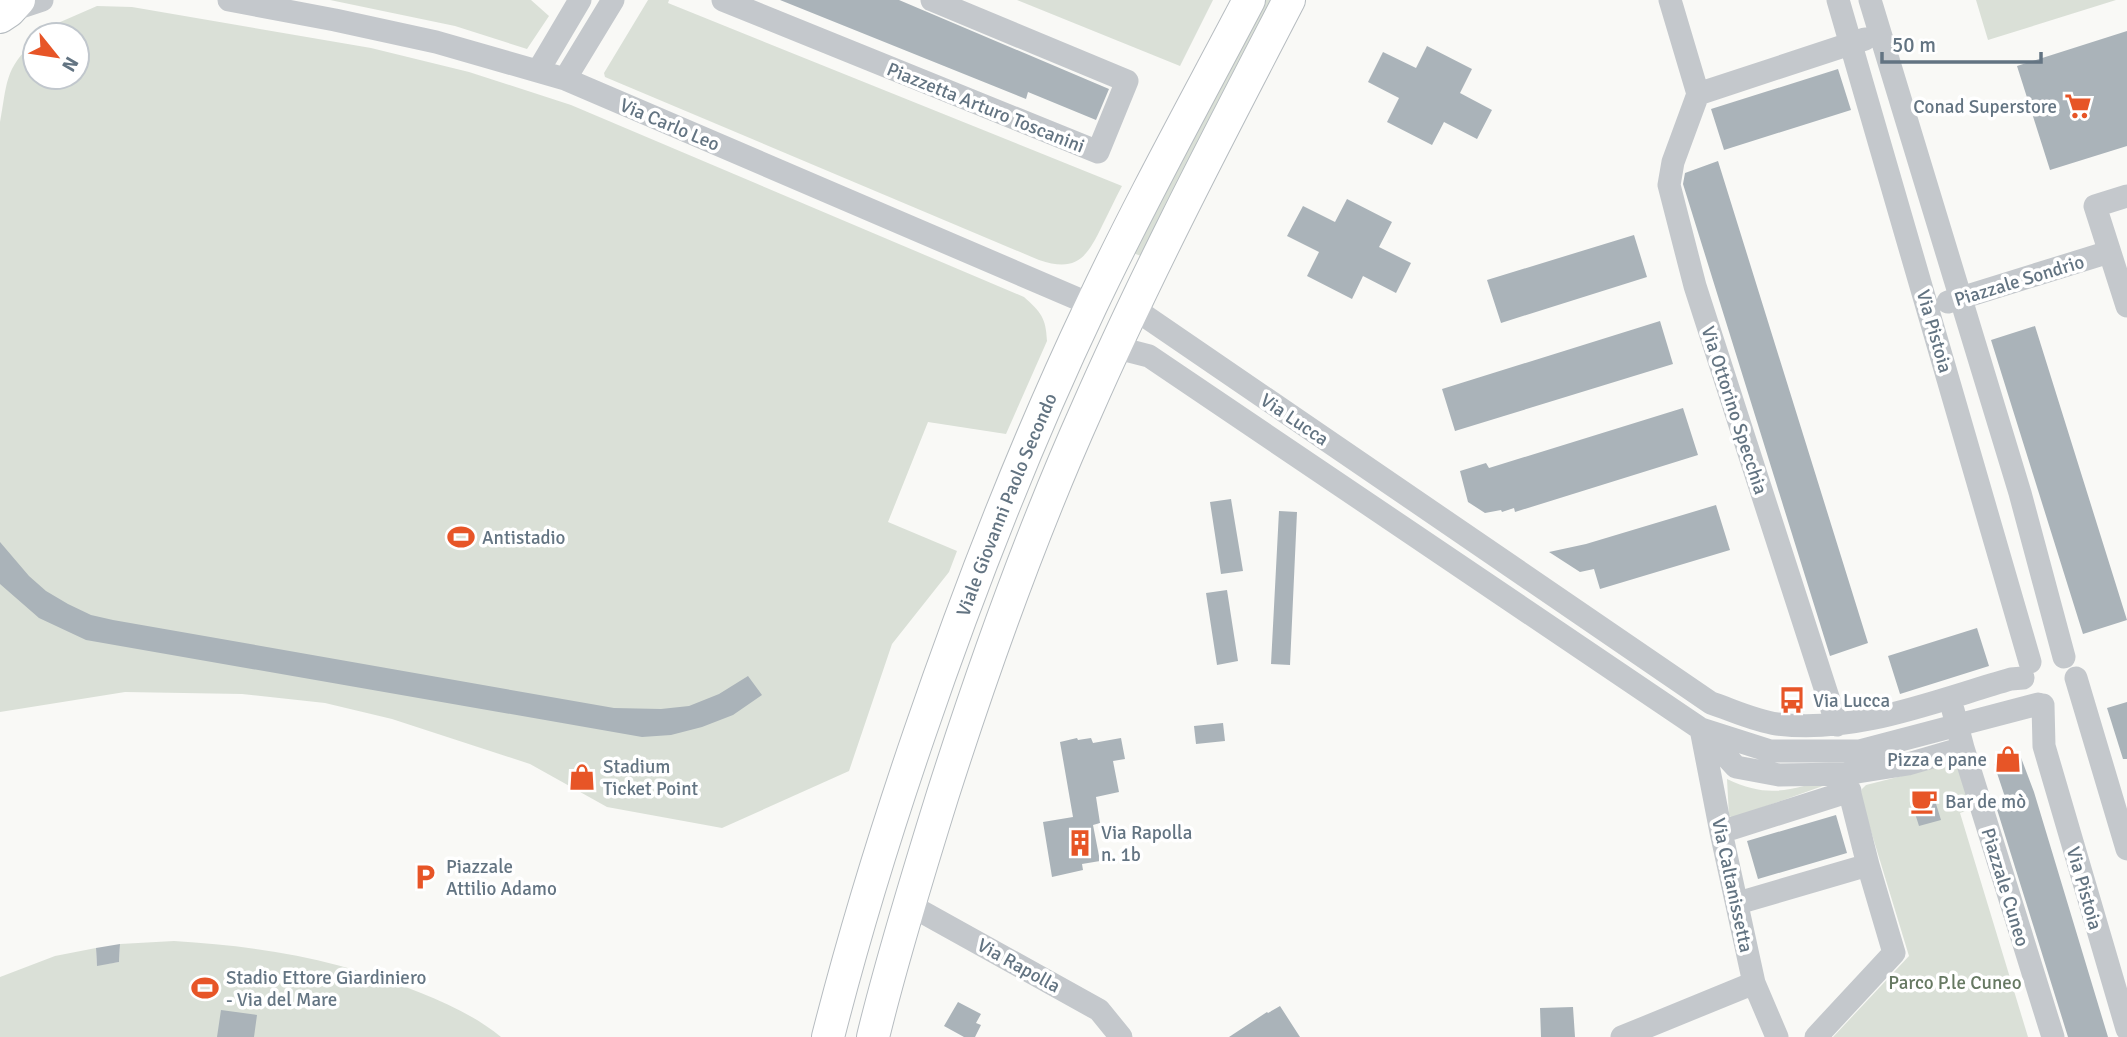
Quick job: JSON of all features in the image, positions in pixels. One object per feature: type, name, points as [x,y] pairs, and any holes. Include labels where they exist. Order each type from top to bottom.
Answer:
[{"type":"main road","name":"Viale Giovanni Paolo Secondo","points":[[828,1037],[869,889],[936,685],[982,560],[1091,305],[1249,0]]},
{"type":"main road","name":"Viale Giovanni Paolo Secondo","points":[[873,1037],[908,904],[1010,596],[1114,347],[1221,130],[1289,0]]},
{"type":"main road","points":[[869,889],[908,904]]},
{"type":"street","points":[[9,9],[42,0]]},
{"type":"street","name":"Via Carlo Leo","points":[[229,0],[436,41],[565,79],[1091,305]]},
{"type":"street","points":[[538,71],[580,0]]},
{"type":"street","points":[[565,79],[613,0]]},
{"type":"street","name":"Piazzetta Arturo Toscanini","points":[[723,0],[1098,152],[1127,81],[932,0]]},
{"type":"street","points":[[1670,0],[1698,93],[1881,35]]},
{"type":"street","name":"Via Pistoia","points":[[1838,0],[1928,307],[2027,670]]},
{"type":"street","name":"Via Pistoia","points":[[1870,0],[2020,493],[2064,657]]},
{"type":"street","name":"Via Ottorino Specchia","points":[[1698,93],[1673,162],[1669,185],[1695,286],[1837,724]]},
{"type":"street","name":"Piazzale Sondrio","points":[[2127,196],[2095,206],[2127,306]]},
{"type":"street","name":"Piazzale Sondrio","points":[[1928,307],[2109,252]]},
{"type":"street","name":"Via Lucca","points":[[1132,310],[1711,703],[1774,724],[1866,721],[2011,678],[2027,670]]},
{"type":"street","name":"Via Lucca","points":[[1114,347],[1149,356],[1701,729],[1736,767],[1779,775],[1847,782]]},
{"type":"street","points":[[2076,678],[2074,690],[2066,700],[2055,706],[2041,704],[2030,697],[2025,688],[2027,670],[2040,655],[2052,653],[2069,662],[2076,678],[2127,849]]},
{"type":"street","name":"Piazzale Cuneo","points":[[1950,696],[1963,748],[2053,1037]]},
{"type":"street","points":[[1701,729],[1711,703]]},
{"type":"street","name":"Via Lucca","points":[[1701,729],[1770,751],[1859,751],[2041,704]]},
{"type":"street","name":"Via Pistoia","points":[[2041,704],[2043,746],[2127,1029]]},
{"type":"street","name":"Via Caltanissetta","points":[[1701,729],[1754,983],[1777,1037]]},
{"type":"street","name":"Via Lucca","points":[[1721,832],[1847,782],[1963,748]]},
{"type":"street","points":[[1816,1037],[1894,953],[1847,782]]},
{"type":"street","points":[[1738,903],[1868,865]]},
{"type":"street","name":"Via Rapolla","points":[[908,904],[1099,1010],[1121,1037]]},
{"type":"street","points":[[1622,1037],[1754,983]]},
{"type":"green space","points":[[330,0],[531,0],[549,16],[527,49],[455,26]]},
{"type":"green space","points":[[648,0],[669,0],[668,3],[1122,186],[1097,237],[1079,260],[1063,265],[1039,260],[605,77],[604,73]]},
{"type":"green space","points":[[1017,0],[1213,0],[1180,66]]},
{"type":"green space","points":[[1264,0],[1273,0],[1141,256],[1133,253]]},
{"type":"green space","points":[[1976,0],[2116,0],[1988,40]]},
{"type":"green space","name":"Antistadio","points":[[97,6],[132,7],[371,48],[469,72],[571,105],[1024,297],[1035,307],[1044,321],[1047,341],[1006,434],[928,422],[888,522],[957,551],[949,572],[892,644],[849,771],[722,828],[607,807],[530,764],[392,719],[325,703],[242,694],[125,692],[0,712],[0,122],[8,78],[21,56],[21,91],[91,91],[91,21],[63,21]]},
{"type":"green space","name":"Parco P.le Cuneo","points":[[1957,762],[1974,808],[1960,813],[2028,1037],[1833,1037],[1909,956],[1860,795],[1862,789],[1866,785]]},
{"type":"green space","points":[[1832,778],[1834,782],[1733,818],[1729,816],[1727,779],[1768,791],[1791,789]]},
{"type":"green space","name":"Stadio Ettore Giardiniero - Via del Mare","points":[[174,941],[269,951],[331,963],[391,981],[442,1002],[501,1037],[0,1037],[0,977],[55,956],[96,948],[97,965],[119,962],[120,944]]},
{"type":"building","points":[[780,0],[899,0],[1109,89],[1096,120],[1028,92],[1026,99]]},
{"type":"building","name":"Conad Superstore","points":[[2127,31],[2127,146],[2050,170],[2017,66]]},
{"type":"building","points":[[1427,46],[1472,69],[1460,93],[1492,110],[1477,139],[1444,122],[1432,145],[1387,122],[1399,98],[1368,82],[1383,52],[1416,68]]},
{"type":"building","points":[[1838,69],[1851,110],[1724,150],[1711,109]]},
{"type":"building","points":[[1718,161],[1868,643],[1830,656],[1683,184],[1685,173]]},
{"type":"building","points":[[1347,199],[1392,222],[1379,247],[1411,263],[1396,293],[1363,276],[1352,299],[1307,276],[1319,252],[1287,236],[1303,206],[1335,222]]},
{"type":"building","points":[[1634,235],[1647,277],[1501,323],[1487,280]]},
{"type":"building","points":[[1660,321],[1673,364],[1455,431],[1442,389]]},
{"type":"building","points":[[2035,326],[2127,620],[2083,634],[1991,340]]},
{"type":"building","points":[[1683,408],[1698,455],[1515,512],[1514,508],[1485,513],[1468,502],[1460,471],[1486,463],[1489,468]]},
{"type":"building","points":[[1231,499],[1243,571],[1221,574],[1210,502]]},
{"type":"building","points":[[1716,505],[1730,550],[1600,589],[1594,569],[1580,572],[1549,552],[1586,544]]},
{"type":"building","points":[[1279,511],[1297,512],[1290,665],[1271,664]]},
{"type":"building","points":[[0,542],[29,576],[46,591],[91,615],[113,620],[614,708],[661,709],[689,706],[719,694],[748,676],[762,695],[733,715],[702,727],[671,735],[642,737],[86,640],[39,618],[0,584]]},
{"type":"building","points":[[1227,590],[1238,661],[1217,665],[1206,593]]},
{"type":"building","points":[[1977,628],[1989,666],[1900,694],[1888,656]]},
{"type":"building","points":[[2127,702],[2127,759],[2123,759],[2107,708]]},
{"type":"building","points":[[1223,723],[1225,741],[1196,744],[1194,726]]},
{"type":"building","points":[[1091,738],[1093,743],[1121,738],[1125,759],[1113,761],[1119,792],[1096,797],[1100,823],[1093,825],[1100,861],[1082,864],[1083,870],[1052,877],[1043,822],[1073,817],[1060,742]]},
{"type":"building","points":[[2020,755],[2034,792],[2108,1037],[2068,1037],[1995,803],[2006,800],[1994,764]]},
{"type":"building","points":[[1933,794],[1941,820],[1919,826],[1911,801]]},
{"type":"building","points":[[1836,815],[1847,853],[1758,879],[1747,841]]},
{"type":"building","points":[[120,944],[119,962],[97,966],[96,948]]},
{"type":"building","points":[[958,1002],[981,1014],[976,1023],[981,1025],[975,1037],[964,1037],[944,1026]]},
{"type":"building","points":[[1280,1006],[1300,1037],[1229,1037],[1267,1012]]},
{"type":"building","points":[[1573,1007],[1575,1037],[1541,1037],[1540,1008]]},
{"type":"building","points":[[221,1010],[257,1015],[254,1037],[217,1037]]},
{"type":"place","name":"Conad Superstore","points":[[2078,106]]},
{"type":"place","name":"Antistadio","points":[[461,537]]},
{"type":"place","name":"Via Lucca","points":[[1792,700]]},
{"type":"place","name":"Pizza e pane","points":[[2008,759]]},
{"type":"place","name":"Stadium Ticket Point","points":[[582,777]]},
{"type":"place","name":"Bar de mò","points":[[1924,801]]},
{"type":"place","name":"Via Rapolla n. 1b","points":[[1080,843]]},
{"type":"place","name":"Piazzale Attilio Adamo","points":[[425,877]]},
{"type":"place","name":"Stadio Ettore Giardiniero - Via del Mare","points":[[205,988]]}]
